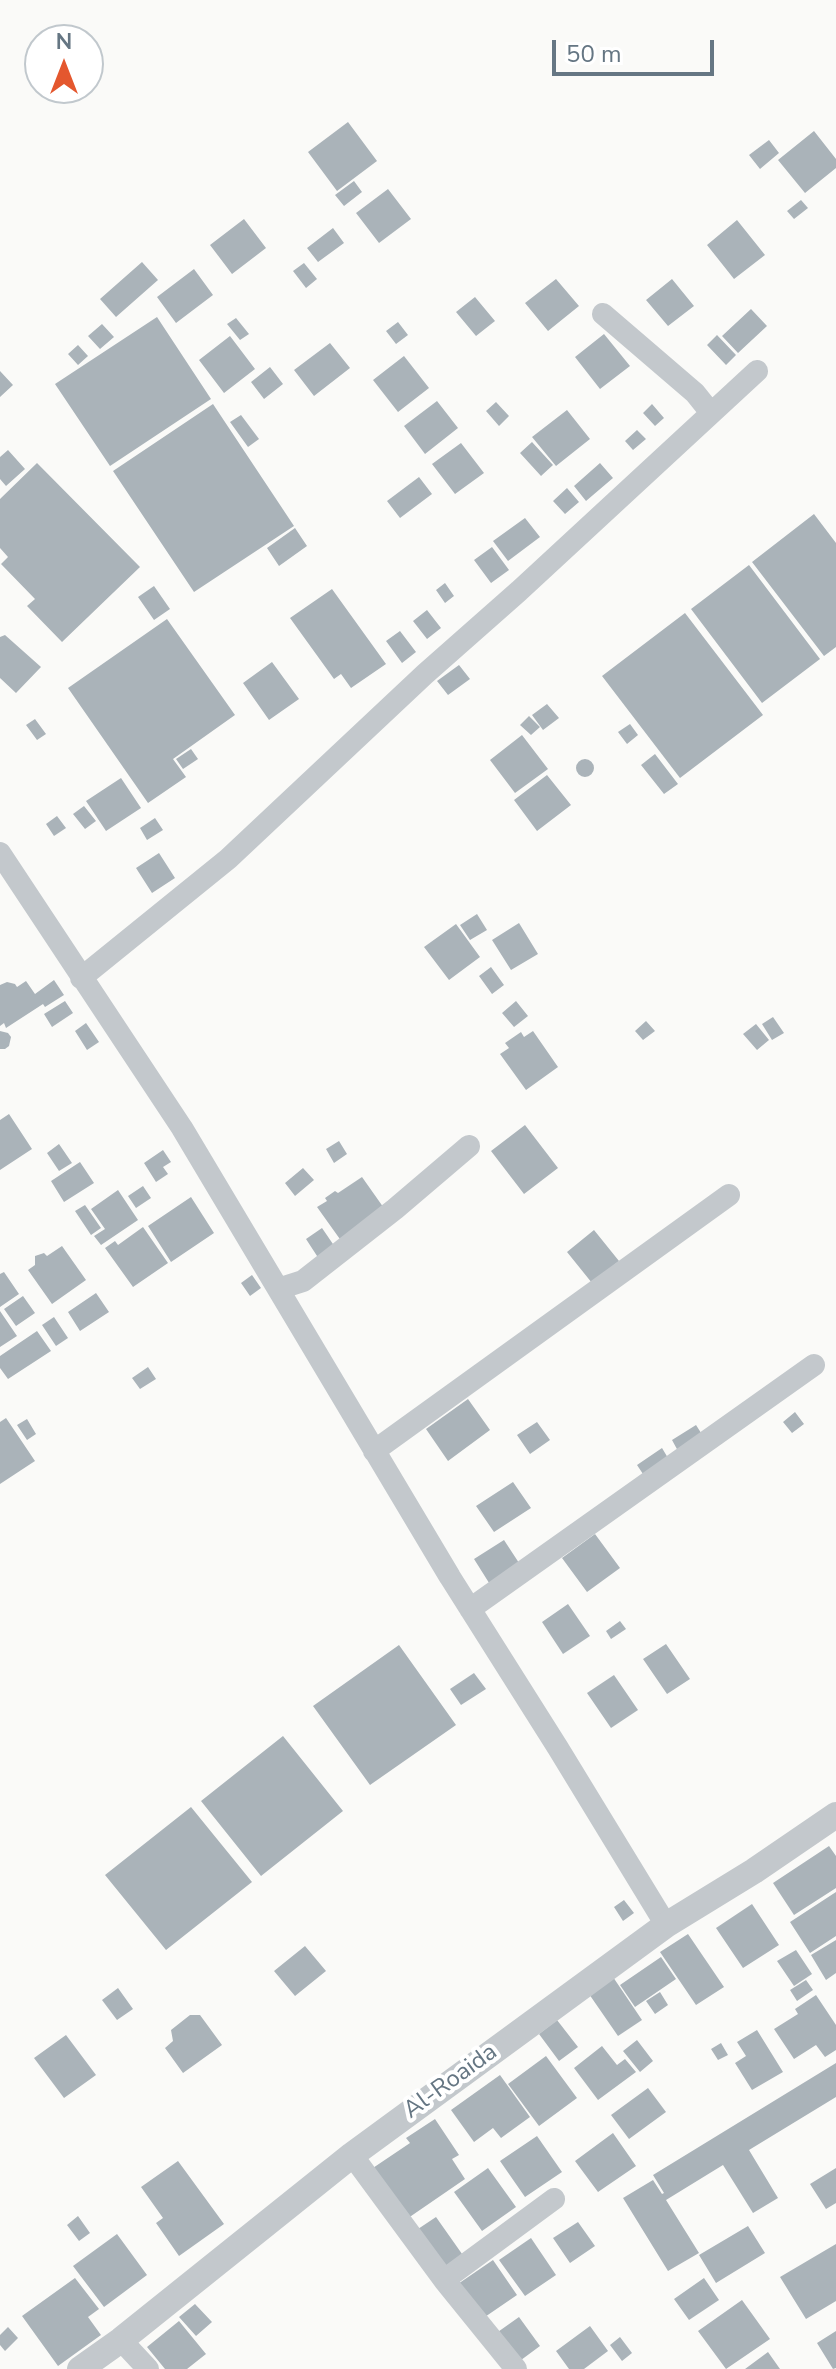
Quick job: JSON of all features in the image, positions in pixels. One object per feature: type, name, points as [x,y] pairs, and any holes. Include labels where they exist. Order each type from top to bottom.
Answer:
[{"type":"street","points":[[603,314],[695,393],[711,413]]},
{"type":"street","points":[[81,978],[228,859],[425,674],[757,371]]},
{"type":"street","points":[[0,853],[182,1128],[374,1451],[666,1925]]},
{"type":"street","points":[[278,1289],[303,1281],[469,1146]]},
{"type":"street","points":[[374,1451],[729,1195]]},
{"type":"street","points":[[470,1609],[814,1365]]},
{"type":"street","name":"Al-Roaida","points":[[80,2369],[121,2340],[352,2155],[666,1925],[754,1871],[836,1815]]},
{"type":"street","points":[[352,2155],[444,2280],[516,2369]]},
{"type":"street","points":[[444,2280],[554,2199]]},
{"type":"street","points":[[121,2340],[148,2369]]},
{"type":"building","points":[[348,122],[377,161],[337,191],[308,152]]},
{"type":"building","points":[[814,131],[836,159],[836,168],[805,193],[778,160]]},
{"type":"building","points":[[769,140],[779,153],[760,169],[749,155]]},
{"type":"building","points":[[354,181],[362,192],[344,206],[335,195]]},
{"type":"building","points":[[388,189],[411,219],[379,243],[356,213]]},
{"type":"building","points":[[801,200],[808,208],[794,219],[787,211]]},
{"type":"building","points":[[244,219],[266,248],[232,274],[210,245]]},
{"type":"building","points":[[737,220],[765,255],[734,279],[707,245]]},
{"type":"building","points":[[333,228],[344,243],[318,262],[307,248]]},
{"type":"building","points":[[142,262],[158,280],[116,317],[100,299]]},
{"type":"building","points":[[304,263],[317,279],[306,288],[293,271]]},
{"type":"building","points":[[194,269],[213,295],[176,323],[157,297]]},
{"type":"building","points":[[556,279],[579,306],[548,331],[525,303]]},
{"type":"building","points":[[672,279],[694,306],[668,326],[646,300]]},
{"type":"building","points":[[475,297],[495,321],[476,336],[456,312]]},
{"type":"building","points":[[751,309],[767,326],[738,353],[722,336]]},
{"type":"building","points":[[157,317],[211,399],[110,466],[55,384]]},
{"type":"building","points":[[236,318],[249,334],[240,340],[227,324]]},
{"type":"building","points":[[398,322],[408,335],[396,344],[386,331]]},
{"type":"building","points":[[102,324],[114,337],[100,349],[88,336]]},
{"type":"building","points":[[604,334],[630,366],[600,389],[575,357]]},
{"type":"building","points":[[717,335],[736,355],[726,365],[707,345]]},
{"type":"building","points":[[230,336],[255,369],[224,393],[199,360]]},
{"type":"building","points":[[330,343],[350,368],[314,396],[294,370]]},
{"type":"building","points":[[78,345],[88,356],[78,365],[68,354]]},
{"type":"building","points":[[404,356],[429,388],[398,412],[373,380]]},
{"type":"building","points":[[270,367],[283,384],[264,399],[251,382]]},
{"type":"building","points":[[0,371],[13,385],[0,397]]},
{"type":"building","points":[[437,401],[458,428],[425,454],[404,426]]},
{"type":"building","points":[[496,402],[509,416],[499,426],[486,411]]},
{"type":"building","points":[[213,404],[294,526],[194,592],[113,471]]},
{"type":"building","points":[[652,404],[664,418],[655,426],[643,413]]},
{"type":"building","points":[[567,410],[590,439],[556,466],[532,437]]},
{"type":"building","points":[[241,415],[259,439],[248,447],[230,422]]},
{"type":"building","points":[[637,430],[646,439],[633,450],[625,441]]},
{"type":"building","points":[[532,442],[553,465],[541,476],[520,453]]},
{"type":"building","points":[[461,443],[484,473],[455,494],[432,464]]},
{"type":"building","points":[[8,450],[25,469],[6,486],[0,479],[0,457]]},
{"type":"building","points":[[37,463],[140,567],[62,642],[27,606],[35,599],[1,564],[8,557],[0,548],[0,499]]},
{"type":"building","points":[[600,463],[613,478],[586,501],[574,486]]},
{"type":"building","points":[[419,477],[432,494],[400,518],[387,501]]},
{"type":"building","points":[[567,488],[579,502],[565,514],[553,501]]},
{"type":"building","points":[[814,514],[836,543],[836,647],[824,656],[752,562]]},
{"type":"building","points":[[525,518],[540,537],[508,561],[493,541]]},
{"type":"building","points":[[295,528],[307,546],[279,566],[267,548]]},
{"type":"building","points":[[492,547],[509,570],[491,583],[474,560]]},
{"type":"building","points":[[749,565],[820,659],[762,703],[691,609]]},
{"type":"building","points":[[445,583],[454,596],[445,603],[436,590]]},
{"type":"building","points":[[154,586],[170,609],[154,620],[138,597]]},
{"type":"building","points":[[332,589],[386,664],[351,688],[341,674],[334,679],[290,618]]},
{"type":"building","points":[[427,610],[441,628],[427,639],[413,621]]},
{"type":"building","points":[[685,613],[763,715],[680,778],[602,676]]},
{"type":"building","points":[[167,619],[235,715],[173,759],[186,777],[148,803],[68,688]]},
{"type":"building","points":[[400,631],[416,652],[402,663],[386,641]]},
{"type":"building","points":[[5,635],[41,667],[16,693],[0,678],[0,637]]},
{"type":"building","points":[[272,662],[299,699],[269,720],[243,683]]},
{"type":"building","points":[[459,665],[470,679],[448,695],[437,681]]},
{"type":"building","points":[[547,704],[559,718],[543,730],[532,715]]},
{"type":"building","points":[[529,716],[540,727],[531,735],[520,725]]},
{"type":"building","points":[[35,719],[46,734],[37,740],[26,725]]},
{"type":"building","points":[[630,724],[638,735],[627,744],[618,732]]},
{"type":"building","points":[[522,735],[548,769],[515,793],[490,760]]},
{"type":"building","points":[[191,749],[198,759],[183,769],[176,759]]},
{"type":"building","points":[[655,754],[678,784],[664,794],[641,765]]},
{"type":"building","points":[[581,759],[589,759],[594,768],[592,775],[581,777],[576,772],[576,764]]},
{"type":"building","points":[[547,775],[571,805],[537,831],[514,800]]},
{"type":"building","points":[[121,778],[141,808],[106,831],[86,801]]},
{"type":"building","points":[[84,806],[96,821],[85,829],[73,814]]},
{"type":"building","points":[[57,816],[66,828],[54,836],[46,824]]},
{"type":"building","points":[[155,818],[163,830],[147,840],[140,828]]},
{"type":"building","points":[[159,853],[175,878],[152,893],[136,868]]},
{"type":"building","points":[[477,914],[487,930],[470,940],[460,925]]},
{"type":"building","points":[[519,923],[538,954],[511,970],[492,940]]},
{"type":"building","points":[[456,924],[480,957],[449,980],[424,947]]},
{"type":"building","points":[[491,967],[504,985],[492,994],[479,976]]},
{"type":"building","points":[[54,980],[64,995],[45,1007],[43,1004],[6,1028],[4,1023],[0,1026],[0,985],[7,982],[17,987],[26,981],[35,994]]},
{"type":"building","points":[[65,1001],[73,1013],[52,1027],[44,1014]]},
{"type":"building","points":[[516,1001],[528,1016],[514,1027],[502,1013]]},
{"type":"building","points":[[773,1017],[784,1033],[772,1040],[762,1024]]},
{"type":"building","points":[[646,1021],[655,1031],[643,1040],[635,1031]]},
{"type":"building","points":[[86,1023],[99,1042],[87,1050],[75,1031]]},
{"type":"building","points":[[756,1024],[769,1040],[757,1050],[743,1034]]},
{"type":"building","points":[[0,1031],[11,1037],[5,1049],[0,1049]]},
{"type":"building","points":[[533,1031],[558,1067],[526,1090],[500,1054],[509,1048],[505,1043],[521,1032],[524,1037]]},
{"type":"building","points":[[9,1114],[32,1149],[0,1170],[0,1120]]},
{"type":"building","points":[[525,1125],[558,1168],[524,1194],[491,1151]]},
{"type":"building","points":[[339,1141],[347,1154],[334,1163],[326,1149]]},
{"type":"building","points":[[59,1144],[72,1163],[59,1171],[47,1153]]},
{"type":"building","points":[[163,1150],[171,1162],[163,1167],[168,1174],[156,1182],[144,1163]]},
{"type":"building","points":[[80,1162],[94,1183],[64,1202],[51,1181]]},
{"type":"building","points":[[303,1168],[314,1180],[295,1196],[285,1183]]},
{"type":"building","points":[[362,1177],[386,1211],[342,1242],[317,1207],[335,1191],[338,1193]]},
{"type":"building","points":[[143,1186],[151,1198],[136,1208],[128,1196]]},
{"type":"building","points":[[118,1190],[138,1220],[101,1245],[94,1236],[105,1229],[91,1209]]},
{"type":"building","points":[[191,1197],[214,1233],[171,1262],[148,1226]]},
{"type":"building","points":[[85,1205],[101,1228],[91,1235],[75,1211]]},
{"type":"building","points":[[143,1227],[168,1263],[133,1287],[105,1248],[115,1241],[118,1245]]},
{"type":"building","points":[[322,1228],[335,1247],[319,1259],[306,1239]]},
{"type":"building","points":[[594,1230],[619,1261],[592,1283],[567,1252]]},
{"type":"building","points":[[62,1246],[86,1280],[52,1304],[28,1270],[35,1265],[35,1256],[44,1253],[47,1256]]},
{"type":"building","points":[[4,1272],[19,1294],[0,1307],[0,1274]]},
{"type":"building","points":[[252,1275],[261,1288],[250,1296],[241,1283]]},
{"type":"building","points":[[96,1293],[109,1312],[80,1331],[68,1312]]},
{"type":"building","points":[[23,1296],[35,1313],[16,1326],[4,1309]]},
{"type":"building","points":[[0,1311],[17,1336],[0,1347]]},
{"type":"building","points":[[54,1317],[68,1338],[56,1346],[42,1325]]},
{"type":"building","points":[[37,1331],[51,1351],[8,1379],[0,1368],[0,1356]]},
{"type":"building","points":[[148,1367],[156,1379],[140,1389],[132,1378]]},
{"type":"building","points":[[468,1399],[490,1430],[448,1461],[426,1429]]},
{"type":"building","points":[[795,1412],[804,1424],[792,1433],[783,1422]]},
{"type":"building","points":[[6,1418],[35,1461],[0,1484],[0,1422]]},
{"type":"building","points":[[27,1419],[36,1434],[27,1440],[17,1425]]},
{"type":"building","points":[[537,1422],[550,1440],[530,1454],[517,1435]]},
{"type":"building","points":[[696,1425],[703,1436],[678,1451],[672,1440]]},
{"type":"building","points":[[662,1448],[668,1458],[643,1474],[637,1465]]},
{"type":"building","points":[[513,1482],[531,1508],[494,1532],[476,1506]]},
{"type":"building","points":[[595,1534],[620,1568],[587,1592],[562,1558]]},
{"type":"building","points":[[504,1540],[521,1566],[491,1586],[474,1559]]},
{"type":"building","points":[[568,1604],[590,1636],[563,1654],[542,1622]]},
{"type":"building","points":[[620,1621],[626,1629],[611,1639],[606,1631]]},
{"type":"building","points":[[666,1644],[690,1679],[667,1694],[643,1659]]},
{"type":"building","points":[[399,1645],[456,1725],[370,1785],[313,1706]]},
{"type":"building","points":[[474,1673],[486,1689],[461,1705],[450,1689]]},
{"type":"building","points":[[614,1675],[638,1710],[611,1728],[587,1693]]},
{"type":"building","points":[[283,1736],[343,1811],[261,1876],[201,1801]]},
{"type":"building","points":[[191,1807],[252,1882],[166,1950],[105,1875]]},
{"type":"building","points":[[829,1846],[836,1856],[836,1888],[794,1915],[773,1883]]},
{"type":"building","points":[[836,1892],[836,1936],[810,1953],[790,1922]]},
{"type":"building","points":[[624,1900],[634,1913],[623,1921],[614,1907]]},
{"type":"building","points":[[752,1904],[779,1945],[743,1968],[716,1928]]},
{"type":"building","points":[[688,1934],[724,1987],[696,2005],[660,1952]]},
{"type":"building","points":[[836,1940],[836,1973],[826,1980],[811,1955]]},
{"type":"building","points":[[305,1946],[326,1971],[295,1996],[274,1971]]},
{"type":"building","points":[[796,1950],[812,1974],[794,1986],[777,1961]]},
{"type":"building","points":[[661,1957],[676,1979],[635,2007],[620,1985]]},
{"type":"building","points":[[613,1977],[642,2020],[618,2036],[589,1994]]},
{"type":"building","points":[[806,1980],[813,1990],[797,2001],[790,1990]]},
{"type":"building","points":[[118,1988],[133,2009],[117,2020],[102,2000]]},
{"type":"building","points":[[660,1992],[668,2005],[655,2014],[646,2001]]},
{"type":"building","points":[[816,1995],[836,2025],[836,2050],[825,2057],[816,2045],[794,2059],[774,2029],[798,2014],[795,2009]]},
{"type":"building","points":[[190,2015],[200,2015],[222,2045],[183,2073],[165,2048],[173,2041],[171,2030]]},
{"type":"building","points":[[557,2020],[578,2047],[559,2061],[539,2034]]},
{"type":"building","points":[[757,2030],[783,2072],[752,2090],[735,2063],[746,2056],[737,2042]]},
{"type":"building","points":[[66,2035],[96,2075],[64,2098],[34,2058]]},
{"type":"building","points":[[637,2040],[653,2061],[640,2072],[623,2051]]},
{"type":"building","points":[[721,2043],[728,2055],[718,2060],[711,2049]]},
{"type":"building","points":[[602,2046],[617,2065],[625,2059],[636,2072],[598,2100],[574,2068]]},
{"type":"building","points":[[546,2056],[577,2098],[539,2126],[508,2084]]},
{"type":"building","points":[[836,2063],[836,2097],[749,2150],[778,2198],[753,2213],[723,2165],[666,2200],[699,2253],[668,2271],[623,2198],[653,2180],[664,2193],[653,2175]]},
{"type":"building","points":[[500,2075],[530,2117],[501,2138],[493,2128],[474,2142],[451,2110]]},
{"type":"building","points":[[648,2088],[666,2112],[629,2139],[611,2115]]},
{"type":"building","points":[[435,2119],[459,2155],[452,2159],[465,2179],[398,2225],[364,2174],[410,2143],[406,2138]]},
{"type":"building","points":[[613,2133],[636,2166],[598,2192],[575,2161]]},
{"type":"building","points":[[537,2136],[562,2172],[525,2197],[500,2161]]},
{"type":"building","points":[[178,2161],[224,2224],[179,2256],[156,2223],[163,2218],[141,2187]]},
{"type":"building","points":[[488,2168],[516,2207],[482,2231],[454,2192]]},
{"type":"building","points":[[836,2168],[836,2203],[826,2209],[810,2184]]},
{"type":"building","points":[[78,2216],[90,2233],[79,2241],[67,2225]]},
{"type":"building","points":[[436,2217],[467,2261],[446,2275],[415,2231]]},
{"type":"building","points":[[578,2222],[595,2246],[570,2263],[553,2238]]},
{"type":"building","points":[[748,2226],[765,2253],[716,2283],[699,2255]]},
{"type":"building","points":[[117,2234],[147,2275],[104,2307],[73,2266]]},
{"type":"building","points":[[531,2238],[556,2275],[525,2296],[499,2260]]},
{"type":"building","points":[[836,2244],[836,2301],[806,2319],[780,2277]]},
{"type":"building","points":[[493,2260],[517,2295],[479,2321],[455,2286]]},
{"type":"building","points":[[75,2278],[99,2309],[88,2317],[101,2335],[58,2366],[22,2316]]},
{"type":"building","points":[[704,2278],[719,2300],[689,2320],[674,2299]]},
{"type":"building","points":[[742,2300],[770,2339],[726,2369],[698,2331]]},
{"type":"building","points":[[195,2304],[212,2322],[196,2336],[179,2317]]},
{"type":"building","points":[[519,2317],[540,2346],[517,2363],[495,2334]]},
{"type":"building","points":[[179,2321],[206,2354],[187,2369],[165,2369],[147,2347]]},
{"type":"building","points":[[590,2326],[608,2351],[584,2369],[569,2369],[556,2351]]},
{"type":"building","points":[[8,2327],[18,2338],[5,2351],[0,2345],[0,2335]]},
{"type":"building","points":[[836,2331],[836,2368],[833,2369],[817,2343]]},
{"type":"building","points":[[620,2337],[632,2353],[622,2361],[610,2345]]},
{"type":"building","points":[[768,2352],[780,2369],[745,2369]]}]
